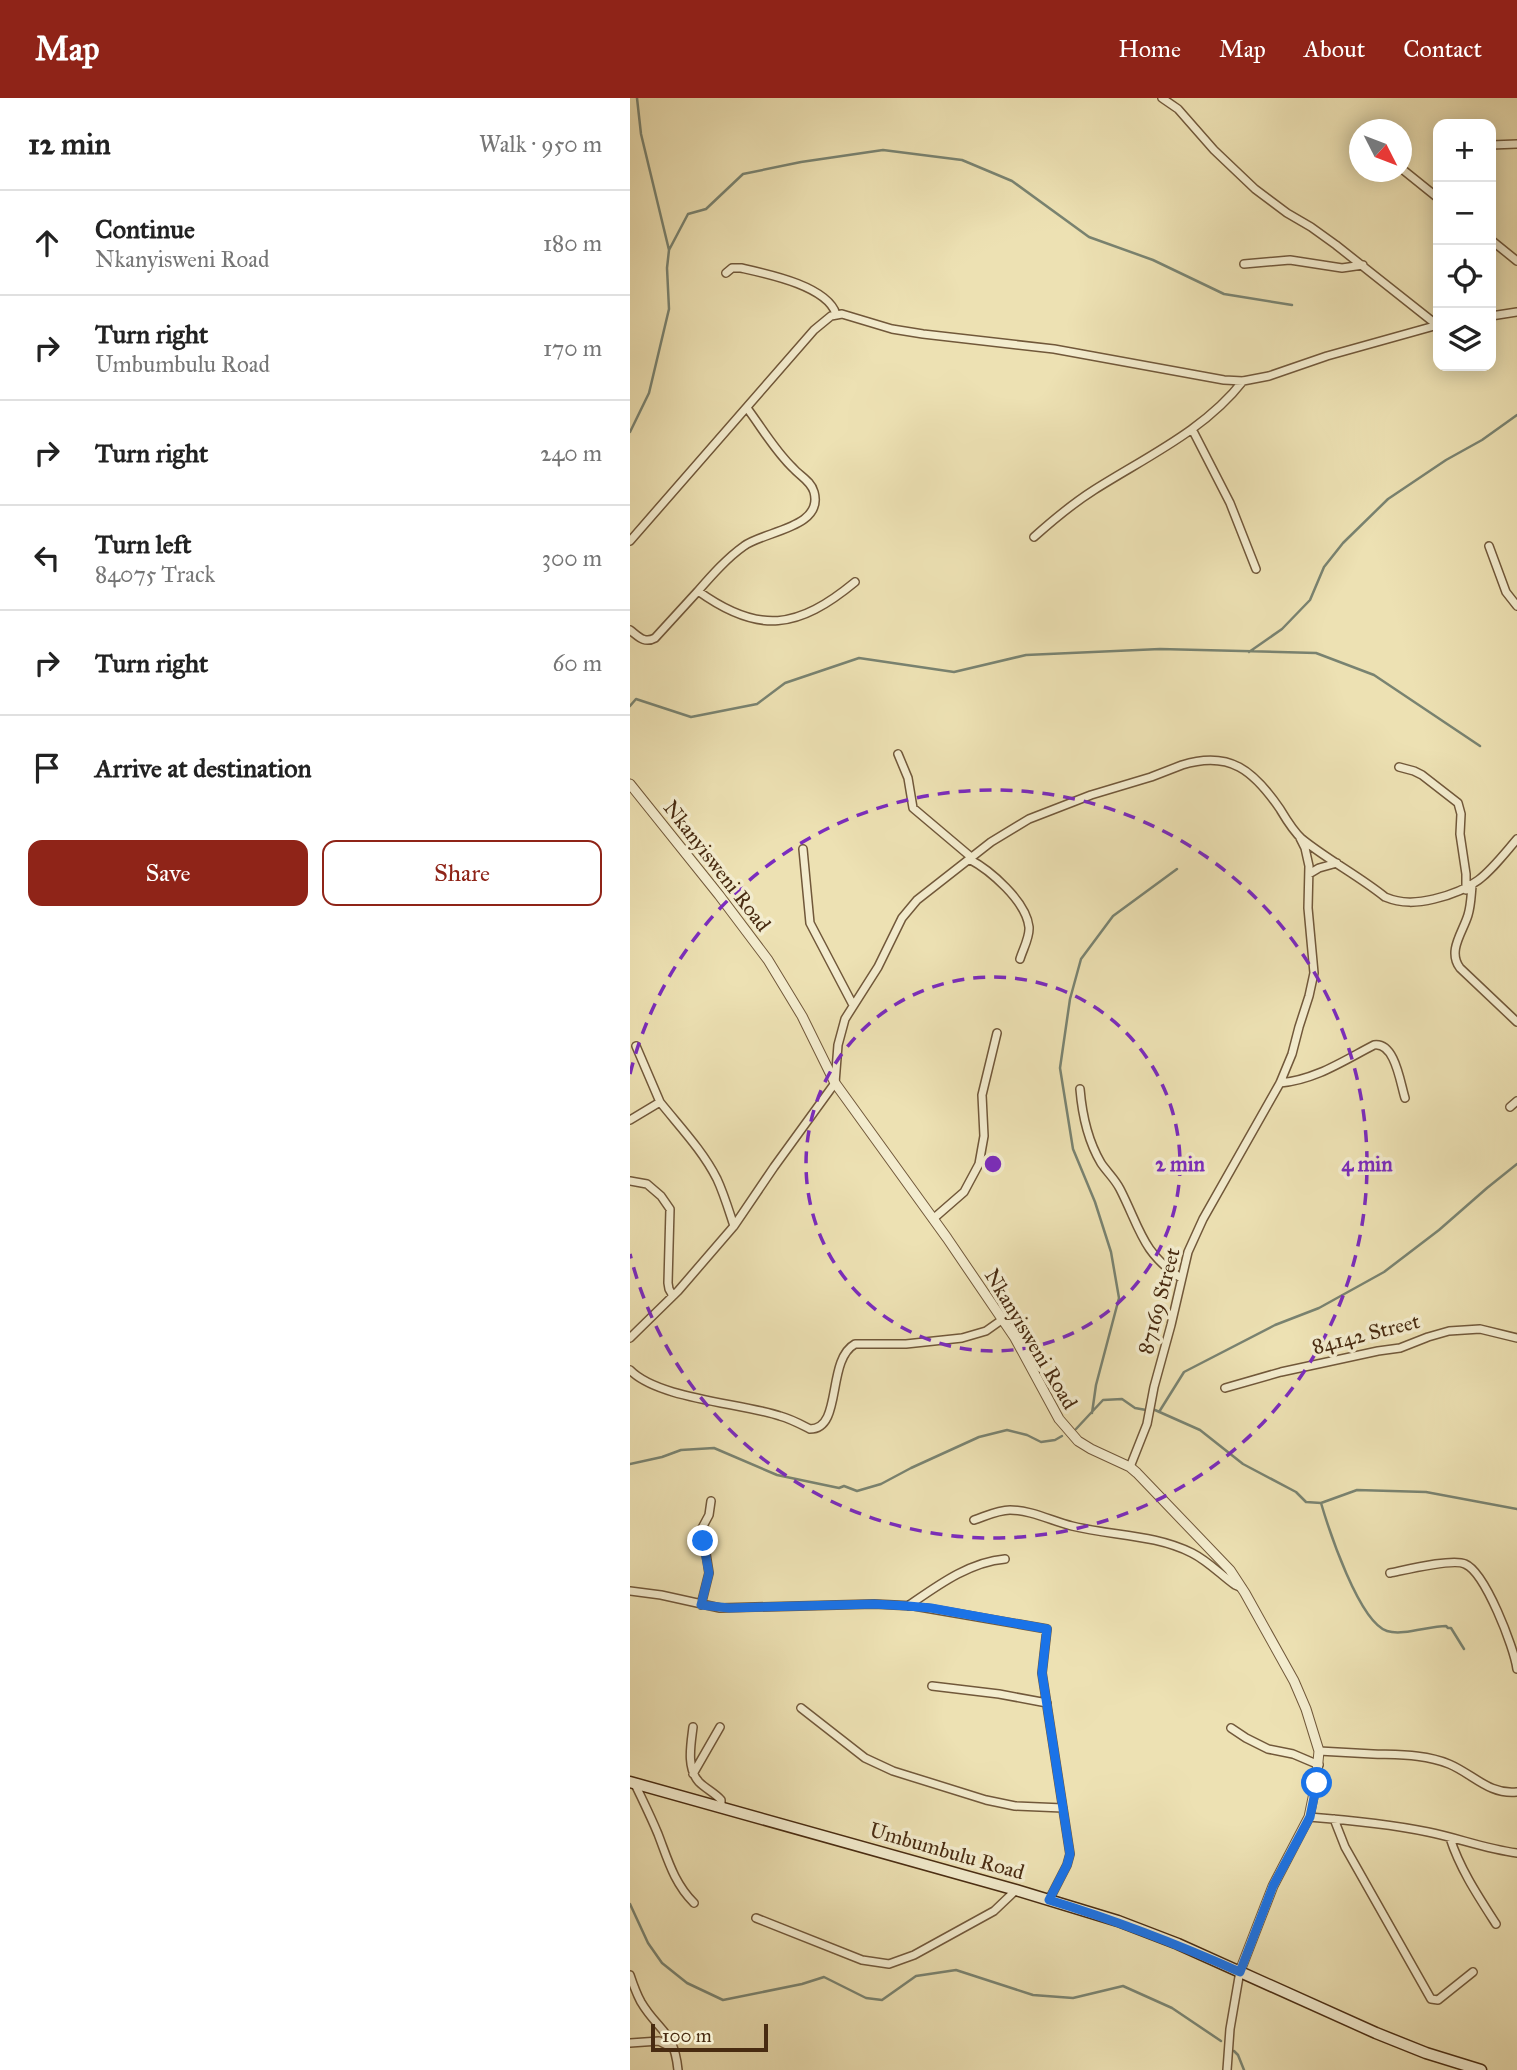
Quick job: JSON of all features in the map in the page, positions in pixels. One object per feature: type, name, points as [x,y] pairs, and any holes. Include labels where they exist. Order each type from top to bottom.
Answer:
[{"type":"main road","name":"Umbumbulu Road","points":[[632,1783],[1118,1921],[1178,1944],[1376,2033],[1426,2053],[1481,2070]]},
{"type":"street","points":[[1162,98],[1178,109],[1214,150],[1264,196],[1316,230],[1433,322]]},
{"type":"street","points":[[1496,145],[1517,144]]},
{"type":"street","points":[[1412,177],[1433,194]]},
{"type":"street","points":[[1496,244],[1517,261]]},
{"type":"street","points":[[1244,264],[1290,260],[1342,268],[1363,265]]},
{"type":"street","points":[[726,273],[732,268],[741,268],[799,284],[830,303],[836,314]]},
{"type":"street","points":[[1496,315],[1517,313]]},
{"type":"street","points":[[630,541],[814,330],[836,314],[892,329],[1054,349],[1224,380],[1243,381],[1269,376],[1327,356],[1433,326]]},
{"type":"street","points":[[1034,537],[1075,503],[1192,429],[1225,403],[1243,381]]},
{"type":"street","points":[[630,629],[642,639],[655,638],[744,546],[793,526],[810,514],[815,503],[810,483],[781,455],[747,408]]},
{"type":"street","points":[[1192,429],[1230,503],[1256,569]]},
{"type":"street","points":[[1489,545],[1506,592],[1517,606]]},
{"type":"street","points":[[698,591],[737,613],[758,620],[777,622],[808,615],[836,598],[855,582]]},
{"type":"street","points":[[898,754],[908,778],[913,808],[994,877],[1010,893],[1027,919],[1029,935],[1020,959]]},
{"type":"street","points":[[630,1338],[673,1296],[734,1227],[835,1083],[835,1061],[841,1033],[853,1005],[872,978],[909,908],[970,858],[1028,818],[1182,765],[1203,761],[1226,762],[1253,775],[1300,838],[1385,897],[1400,902],[1430,900],[1469,888],[1490,870],[1517,839]]},
{"type":"street","points":[[1399,767],[1422,775],[1458,803],[1469,888],[1469,913],[1454,954],[1455,961],[1517,1022]]},
{"type":"street","name":"Nkanyisweni Road","points":[[630,784],[768,960],[796,1006],[835,1083],[1003,1320],[1065,1428],[1091,1449],[1130,1467],[1217,1555],[1241,1588],[1294,1681],[1319,1751],[1319,1765],[1310,1817],[1273,1886],[1240,1972],[1230,2029],[1227,2070]]},
{"type":"street","name":"87169 Street","points":[[1130,1467],[1150,1413],[1188,1252],[1203,1219],[1280,1083],[1292,1054],[1313,981],[1314,964],[1308,908],[1309,874],[1306,848],[1300,838]]},
{"type":"street","points":[[803,849],[810,923],[853,1005]]},
{"type":"street","points":[[1309,874],[1337,863]]},
{"type":"street","points":[[933,1219],[964,1192],[979,1164],[984,1136],[982,1095],[997,1033]]},
{"type":"street","points":[[1280,1083],[1315,1075],[1374,1045],[1380,1045],[1385,1046],[1391,1054],[1405,1098]]},
{"type":"street","points":[[636,1046],[660,1102],[692,1141],[718,1181],[734,1227]]},
{"type":"street","points":[[1080,1089],[1084,1118],[1100,1162],[1119,1187],[1148,1248],[1160,1263],[1181,1278]]},
{"type":"street","points":[[1510,1107],[1517,1101]]},
{"type":"street","points":[[630,1120],[660,1102]]},
{"type":"street","points":[[630,1181],[647,1184],[661,1196],[670,1209],[668,1289],[673,1296]]},
{"type":"street","points":[[630,1370],[657,1387],[778,1415],[816,1429],[829,1415],[842,1358],[849,1347],[855,1344],[906,1344],[962,1338],[986,1331],[1003,1320]]},
{"type":"street","name":"84142 Street","points":[[1226,1388],[1281,1372],[1400,1348],[1449,1331],[1480,1329],[1517,1338]]},
{"type":"street","points":[[701,1605],[709,1573],[702,1528],[709,1514],[711,1501]]},
{"type":"street","points":[[974,1520],[997,1512],[1014,1510],[1079,1527],[1174,1545],[1194,1554],[1241,1588]]},
{"type":"street","points":[[908,1606],[968,1569],[1005,1559]]},
{"type":"street","points":[[1390,1573],[1440,1564],[1467,1564],[1480,1580],[1500,1619],[1510,1640],[1517,1669]]},
{"type":"street","points":[[630,1591],[729,1608],[874,1604],[931,1608],[1047,1629],[1042,1663],[1046,1703],[1070,1854],[1049,1900]]},
{"type":"street","points":[[932,1686],[1046,1703]]},
{"type":"street","points":[[801,1708],[877,1765],[986,1800],[1015,1806],[1063,1808]]},
{"type":"street","points":[[693,1727],[691,1758],[694,1774],[700,1783],[718,1796],[722,1803],[721,1808]]},
{"type":"street","points":[[694,1774],[720,1727]]},
{"type":"street","points":[[1231,1728],[1268,1749],[1293,1754],[1319,1765]]},
{"type":"street","points":[[1319,1751],[1406,1755],[1440,1760],[1492,1790],[1517,1792]]},
{"type":"street","points":[[632,1783],[657,1832],[671,1871],[682,1890],[694,1903]]},
{"type":"street","points":[[1310,1817],[1387,1824],[1517,1853]]},
{"type":"street","points":[[1334,1819],[1345,1847],[1368,1884],[1427,1995],[1438,2000],[1473,1972]]},
{"type":"street","points":[[1450,1838],[1474,1891],[1496,1924]]},
{"type":"street","points":[[756,1918],[862,1960],[889,1964],[914,1955],[994,1911],[1016,1891]]},
{"type":"street","points":[[630,1975],[641,2001],[664,2028],[674,2048],[678,2070]]},
{"type":"street","points":[[630,2043],[659,2041],[674,2048]]},
{"type":"waterway","points":[[630,432],[649,393],[669,309],[669,250],[641,134],[637,98]]},
{"type":"waterway","points":[[669,250],[688,214],[706,209],[743,174],[883,150],[962,160],[1012,181],[1089,237],[1153,260],[1224,294],[1292,305]]},
{"type":"waterway","points":[[1249,652],[1282,629],[1310,600],[1324,567],[1343,543],[1388,499],[1517,415]]},
{"type":"waterway","points":[[630,706],[636,699],[691,717],[757,704],[785,683],[859,658],[954,672],[1026,655],[1160,649],[1316,653],[1374,675],[1480,746]]},
{"type":"waterway","points":[[1092,1413],[1096,1385],[1119,1298],[1111,1252],[1095,1202],[1073,1149],[1060,1068],[1070,999],[1081,959],[1113,916],[1177,869]]},
{"type":"waterway","points":[[1159,1412],[1184,1372],[1275,1325],[1319,1308],[1384,1272],[1517,1164]]},
{"type":"waterway","points":[[1076,1429],[1103,1400],[1122,1399],[1135,1408],[1146,1410]]},
{"type":"waterway","points":[[1155,1410],[1200,1430],[1243,1464],[1296,1492],[1306,1502],[1321,1503],[1346,1574],[1376,1624],[1393,1632],[1446,1626],[1451,1628],[1464,1649]]},
{"type":"waterway","points":[[630,1464],[681,1450],[714,1448],[777,1475],[839,1488],[844,1486],[857,1491],[881,1484],[979,1437],[1007,1430],[1041,1442],[1062,1436]]},
{"type":"waterway","points":[[1321,1503],[1357,1490],[1426,1492],[1517,1509]]},
{"type":"waterway","points":[[630,1904],[648,1943],[662,1963],[687,1983],[723,2000],[824,1977],[866,1998],[882,2000],[916,1976],[956,1970],[1033,1995],[1073,1998],[1123,1986],[1172,2008],[1221,2041]]},
{"type":"waterway","points":[[1234,2051],[1244,2070]]},
{"type":"route","points":[[703,1541],[709,1573],[701,1605],[714,1608],[874,1604],[908,1606],[1047,1629],[1042,1673],[1070,1854],[1049,1900],[1118,1921],[1240,1972],[1273,1886],[1310,1817],[1317,1783]]}]
